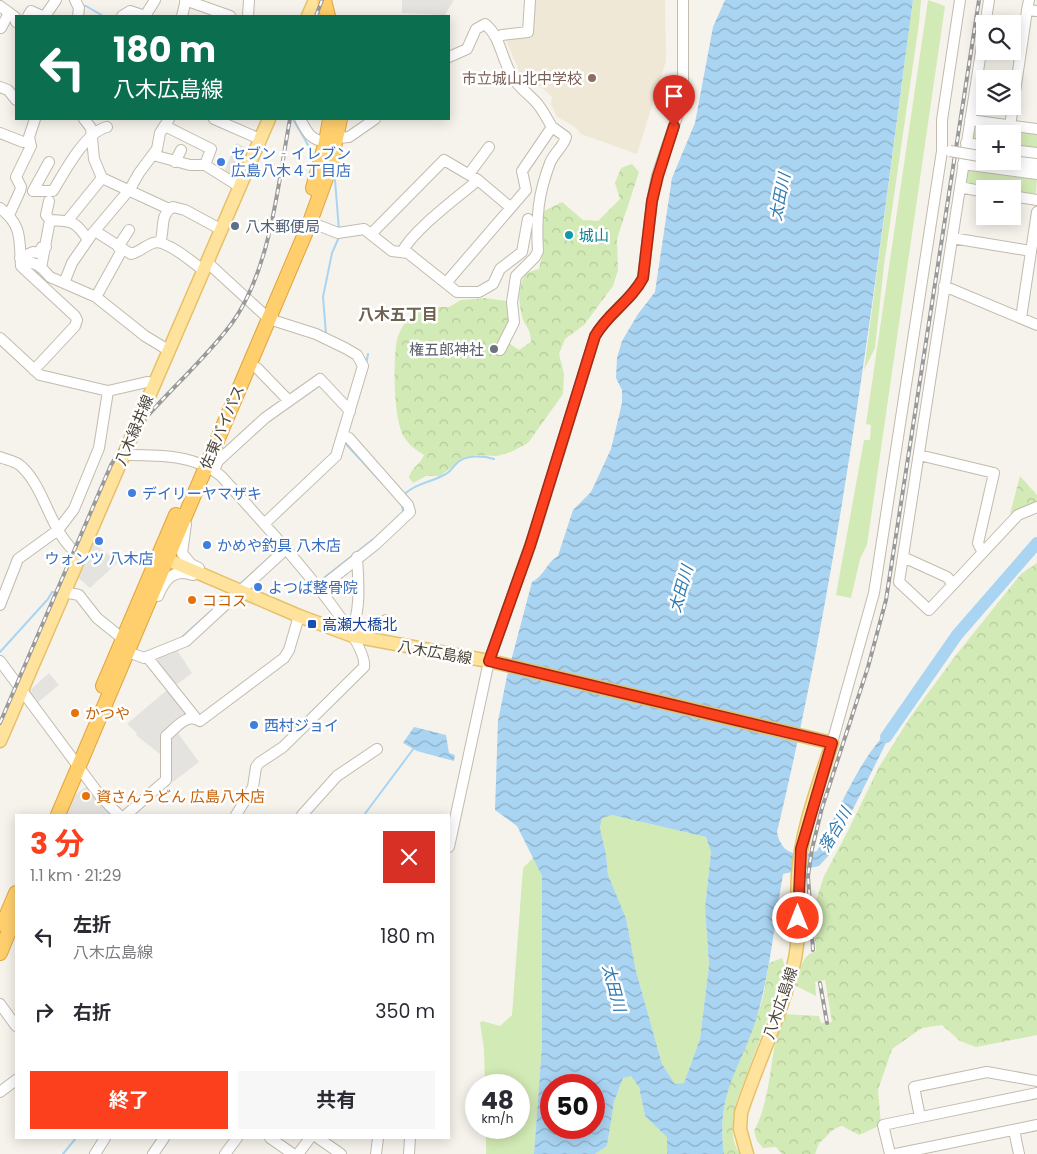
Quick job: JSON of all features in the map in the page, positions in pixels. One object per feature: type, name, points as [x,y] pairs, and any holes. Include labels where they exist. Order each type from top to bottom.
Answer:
[{"type":"highway","name":"佐東バイパス","points":[[50,814],[76,762],[163,558],[205,467],[249,364],[265,315],[310,222],[332,140],[330,120]]},
{"type":"highway","name":"佐東バイパス","points":[[125,646],[145,614],[163,558],[185,517],[340,120]]},
{"type":"highway","name":"佐東バイパス","points":[[58,814],[76,762]]},
{"type":"highway","points":[[0,932],[15,895]]},
{"type":"highway","points":[[0,953],[15,916]]},
{"type":"main road","points":[[308,15],[315,0]]},
{"type":"main road","name":"八木緑井線","points":[[0,742],[269,120]]},
{"type":"main road","name":"八木広島線","points":[[163,558],[299,616],[355,635],[494,662],[826,742],[801,849],[798,875],[798,936],[794,961],[741,1113],[740,1129],[747,1154]]},
{"type":"street","points":[[45,15],[56,0]]},
{"type":"street","points":[[75,0],[79,8],[78,15]]},
{"type":"street","points":[[146,15],[155,0]]},
{"type":"street","points":[[182,15],[186,0],[227,15]]},
{"type":"street","points":[[248,15],[249,0]]},
{"type":"street","points":[[497,38],[502,35],[528,32],[530,0]]},
{"type":"street","points":[[450,843],[494,662],[595,336],[602,324],[637,289],[643,278],[652,201],[680,108],[684,84],[683,0]]},
{"type":"street","points":[[826,742],[874,593],[946,151],[942,120],[960,0]]},
{"type":"street","points":[[989,0],[899,582],[929,610],[1018,515],[1037,507]]},
{"type":"street","points":[[0,6],[15,17]]},
{"type":"street","points":[[1010,125],[1031,7]]},
{"type":"street","points":[[29,15],[31,11],[41,15]]},
{"type":"street","points":[[124,15],[130,11],[142,15]]},
{"type":"street","points":[[1,28],[9,12]]},
{"type":"street","points":[[450,57],[467,49],[476,29],[480,25],[485,24],[492,29],[497,38],[510,72],[537,102],[552,127],[566,137],[550,162],[537,204],[538,251],[535,258],[516,276],[512,302],[514,322],[500,350]]},
{"type":"street","points":[[0,87],[8,90],[15,99]]},
{"type":"street","points":[[9,215],[20,189],[16,177],[32,146],[29,137],[35,120]]},
{"type":"street","points":[[85,120],[91,128],[94,159],[102,178],[130,189],[168,209],[173,207],[185,210],[222,230]]},
{"type":"street","points":[[216,120],[260,139]]},
{"type":"street","points":[[301,120],[309,135],[315,140],[349,137],[374,120]]},
{"type":"street","points":[[970,120],[1003,125]]},
{"type":"street","points":[[64,283],[72,263],[94,231],[130,189],[138,173],[153,156],[167,122],[211,149],[205,165]]},
{"type":"street","points":[[20,189],[53,191],[73,157],[92,136],[107,127]]},
{"type":"street","points":[[446,283],[510,207],[518,202],[526,190],[522,171],[552,127]]},
{"type":"street","points":[[1021,128],[1037,130]]},
{"type":"street","points":[[0,133],[23,142],[30,141]]},
{"type":"street","points":[[966,143],[976,145]]},
{"type":"street","points":[[402,252],[406,245],[473,177],[488,147]]},
{"type":"street","points":[[175,162],[181,150]]},
{"type":"street","points":[[946,151],[976,156]]},
{"type":"street","points":[[1021,151],[1037,153]]},
{"type":"street","points":[[153,156],[190,166],[205,165],[240,187]]},
{"type":"street","points":[[372,233],[444,160],[473,177],[510,207]]},
{"type":"street","points":[[1021,161],[1037,164]]},
{"type":"street","points":[[33,191],[49,162]]},
{"type":"street","points":[[963,164],[1037,174]]},
{"type":"street","points":[[68,220],[102,178]]},
{"type":"street","points":[[960,187],[976,190]]},
{"type":"street","points":[[1021,197],[1037,200]]},
{"type":"street","points":[[42,268],[50,220],[46,215],[48,201]]},
{"type":"street","points":[[0,208],[14,220],[17,228],[21,266],[77,320],[75,326],[34,370]]},
{"type":"street","points":[[160,242],[163,235],[162,223],[168,209]]},
{"type":"street","points":[[1021,318],[1036,229],[1037,212]]},
{"type":"street","points":[[310,222],[338,233],[364,228],[392,251],[408,252],[457,292],[468,293],[479,292],[493,284],[500,269],[522,252],[528,219]]},
{"type":"street","points":[[50,220],[68,220],[79,226],[88,240]]},
{"type":"street","points":[[96,297],[129,230]]},
{"type":"street","points":[[94,231],[131,254],[154,242],[160,242],[206,267],[265,315],[316,334],[345,348],[362,360],[362,373],[336,456],[264,524]]},
{"type":"street","points":[[952,238],[1031,250]]},
{"type":"street","points":[[20,258],[33,252],[39,253],[42,247],[46,247]]},
{"type":"street","points":[[20,258],[42,268],[50,277],[96,297],[145,336],[168,350]]},
{"type":"street","points":[[944,286],[1037,325]]},
{"type":"street","points":[[0,338],[40,375],[108,392],[147,382],[154,384]]},
{"type":"street","points":[[249,364],[257,368],[289,400]]},
{"type":"street","points":[[205,467],[218,461],[289,400],[320,379],[350,410]]},
{"type":"street","points":[[0,604],[2,589],[18,559],[58,530],[74,509],[94,460],[108,392]]},
{"type":"street","points":[[318,589],[376,544],[410,512],[408,505],[349,438],[342,435]]},
{"type":"street","points":[[124,455],[163,455],[205,467],[286,548],[355,635],[366,661],[364,667],[283,747],[259,763],[256,767],[253,787],[237,814]]},
{"type":"street","points":[[918,455],[994,473],[978,543],[982,552]]},
{"type":"street","points":[[0,457],[20,465],[31,478],[58,530],[80,556]]},
{"type":"street","points":[[185,517],[186,528],[182,543],[182,553],[191,564],[203,570],[211,578]]},
{"type":"street","points":[[64,592],[79,595],[97,618],[125,646],[144,658],[148,658],[186,640],[286,548]]},
{"type":"street","points":[[355,635],[358,597],[357,557]]},
{"type":"street","points":[[903,557],[947,578],[953,584]]},
{"type":"street","points":[[145,614],[155,602],[165,582],[174,574],[187,573],[199,578],[211,578]]},
{"type":"street","points":[[148,658],[200,721],[284,658],[289,650],[299,616]]},
{"type":"street","points":[[355,635],[363,634],[386,620]]},
{"type":"street","points":[[0,662],[101,797],[118,814]]},
{"type":"street","points":[[127,814],[163,785],[166,780],[166,736],[189,717],[195,717]]},
{"type":"street","points":[[303,814],[337,776],[377,749]]},
{"type":"street","points":[[0,1004],[15,1025]]},
{"type":"street","points":[[920,1117],[914,1087],[987,1072],[1037,1081]]},
{"type":"street","points":[[0,1092],[15,1081]]},
{"type":"street","points":[[890,1154],[883,1125],[1037,1093]]},
{"type":"street","points":[[896,1154],[1037,1125]]},
{"type":"street","points":[[1014,1130],[1018,1154]]},
{"type":"street","points":[[95,1154],[104,1139]]},
{"type":"street","points":[[152,1154],[163,1139]]},
{"type":"street","points":[[225,1154],[236,1139]]},
{"type":"street","points":[[272,1139],[294,1154]]},
{"type":"street","points":[[298,1154],[309,1139]]},
{"type":"street","points":[[319,1139],[341,1154]]},
{"type":"street","points":[[376,1154],[378,1139]]},
{"type":"street","points":[[409,1154],[410,1139]]},
{"type":"shaded area","points":[[402,0],[454,0],[445,15],[402,13]]},
{"type":"shaded area","name":"市立城山北中学校","points":[[533,0],[665,0],[666,61],[637,154],[581,134],[574,126],[557,117],[551,104],[552,97],[533,80],[529,82],[521,76],[506,40],[532,34]]},
{"type":"shaded area","points":[[236,143],[252,150],[238,182],[224,172]]},
{"type":"shaded area","points":[[90,540],[118,562],[90,588],[74,574]]},
{"type":"shaded area","points":[[177,650],[192,673],[176,685],[156,658]]},
{"type":"shaded area","points":[[49,673],[59,685],[37,703],[28,692]]},
{"type":"shaded area","points":[[168,689],[189,717],[175,729],[199,762],[173,782],[166,780],[166,759],[136,735],[137,733],[127,724]]},
{"type":"shaded area","points":[[91,783],[118,814],[64,814],[71,798]]},
{"type":"green space","points":[[913,0],[921,0],[919,23],[884,265],[875,348],[864,370]]},
{"type":"green space","points":[[928,0],[945,6],[867,545],[860,559],[851,598],[836,595],[864,440],[870,440],[871,425],[866,424]]},
{"type":"green space","points":[[976,127],[976,142],[973,142]]},
{"type":"green space","points":[[1021,131],[1037,133],[1037,151],[1021,148]]},
{"type":"green space","points":[[632,164],[639,172],[617,239],[618,270],[613,286],[584,325],[565,339],[559,354],[564,374],[563,394],[528,443],[511,452],[497,456],[476,455],[463,459],[440,476],[426,476],[413,483],[409,477],[424,455],[408,442],[400,428],[395,389],[397,340],[406,322],[418,307],[449,307],[461,300],[485,298],[506,301],[512,314],[507,342],[519,350],[531,342],[529,329],[522,316],[520,293],[521,283],[526,273],[539,269],[543,252],[539,225],[542,212],[562,202],[583,220],[598,221],[620,199],[615,183],[621,168]]},
{"type":"green space","points":[[968,168],[1037,176],[1036,194],[1021,193],[1021,180],[976,180],[976,187],[966,185]]},
{"type":"green space","points":[[1020,476],[1037,495],[1037,502],[1010,514]]},
{"type":"green space","points":[[1037,563],[1037,1035],[976,1047],[960,1041],[942,1025],[922,1028],[892,1049],[878,1090],[881,1125],[859,1135],[842,1126],[838,1127],[819,1143],[815,1154],[782,1154],[776,1147],[763,1148],[757,1141],[754,1131],[765,1103],[775,1043],[783,1014],[819,1016],[821,1023],[832,1022],[825,980],[815,982],[816,996],[796,986],[804,960],[816,951],[813,910],[824,876],[879,767],[909,719],[956,655],[1021,574]]},
{"type":"green space","points":[[612,815],[706,837],[711,852],[705,907],[709,965],[700,1039],[684,1083],[675,1084],[662,1064],[636,971],[626,918],[608,875],[606,854],[600,828],[602,817]]},
{"type":"green space","points":[[533,858],[542,876],[542,1046],[534,1154],[486,1154],[486,1139],[530,1139],[530,1074],[485,1074],[484,1049],[480,1023],[482,1021],[500,1026],[512,1015],[523,868]]},
{"type":"green space","points":[[782,958],[786,969],[736,1103],[733,1135],[740,1154],[724,1154],[722,1133],[726,1097],[760,1007],[769,963]]},
{"type":"green space","points":[[631,1075],[639,1087],[645,1116],[668,1137],[667,1154],[595,1154],[607,1146],[614,1102],[623,1078]]},
{"type":"water","name":"太田川","points":[[725,0],[913,0],[871,314],[839,522],[821,625],[777,832],[786,850],[797,854],[817,851],[861,767],[871,751],[896,723],[831,853],[819,866],[783,874],[770,959],[759,1009],[727,1094],[722,1131],[724,1154],[667,1154],[667,1137],[645,1116],[639,1087],[631,1076],[623,1078],[614,1102],[607,1146],[595,1154],[534,1154],[542,1046],[542,876],[517,826],[495,810],[498,721],[507,676],[532,582],[558,556],[573,510],[591,492],[611,449],[622,403],[622,390],[616,378],[617,358],[622,341],[638,314],[655,292],[672,178],[695,123],[713,27]],"holes":[[[612,815],[706,837],[711,852],[705,907],[709,965],[700,1039],[684,1083],[675,1084],[662,1064],[636,971],[626,918],[608,875],[606,854],[600,828],[602,818]]]},
{"type":"water","points":[[414,727],[446,735],[449,753],[455,755],[454,761],[417,751],[403,743]]},
{"type":"waterway","points":[[81,6],[86,6],[101,15]]},
{"type":"waterway","points":[[294,120],[315,157]]},
{"type":"waterway","points":[[335,180],[339,230]]},
{"type":"waterway","points":[[326,334],[323,297],[332,253],[339,237]]},
{"type":"waterway","points":[[366,364],[368,354]]},
{"type":"waterway","points":[[345,443],[384,485]]},
{"type":"waterway","points":[[403,495],[418,485],[447,474],[456,464],[469,457],[494,459]]},
{"type":"waterway","points":[[317,580],[320,581],[376,537],[403,512],[402,505]]},
{"type":"waterway","points":[[285,543],[287,541],[294,551]]},
{"type":"waterway","name":"落合川","points":[[886,737],[957,635],[1037,543]]},
{"type":"waterway","points":[[239,585],[280,548]]},
{"type":"waterway","points":[[0,652],[48,599],[52,592],[59,592]]},
{"type":"waterway","points":[[180,639],[232,592]]},
{"type":"waterway","points":[[365,814],[414,748]]},
{"type":"waterway","points":[[63,1154],[75,1139]]},
{"type":"railway","points":[[316,15],[322,0]]},
{"type":"railway","points":[[813,950],[808,876],[812,849],[822,808],[868,667],[886,600],[979,0]]},
{"type":"railway","points":[[0,723],[111,465],[138,427],[202,359],[232,323],[245,301],[256,277],[271,225],[290,120]]},
{"type":"railway","points":[[820,983],[827,1023]]},
{"type":"place","name":"市立城山北中学校","points":[[592,78]]},
{"type":"place","name":"セブン‐イレブン 広島八木４丁目店","points":[[221,162]]},
{"type":"place","name":"八木郵便局","points":[[235,226]]},
{"type":"place","name":"城山","points":[[569,235]]},
{"type":"place","name":"権五郎神社","points":[[494,349]]},
{"type":"place","name":"デイリーヤマザキ","points":[[132,493]]},
{"type":"place","name":"ウォンツ 八木店","points":[[99,541]]},
{"type":"place","name":"かめや釣具 八木店","points":[[207,545]]},
{"type":"place","name":"よつば整骨院","points":[[258,587]]},
{"type":"place","name":"ココス","points":[[192,600]]},
{"type":"place","name":"高瀬大橋北","points":[[312,624]]},
{"type":"place","name":"かつや","points":[[75,713]]},
{"type":"place","name":"西村ジョイ","points":[[254,725]]},
{"type":"place","name":"資さんうどん 広島八木店","points":[[86,796]]},
{"type":"district","name":"八木五丁目","points":[[398,314]]},
{"type":"route","points":[[674,126],[652,201],[643,278],[637,289],[602,324],[595,336],[530,546],[514,585],[489,661],[832,743],[801,849],[798,875],[798,918]]}]
